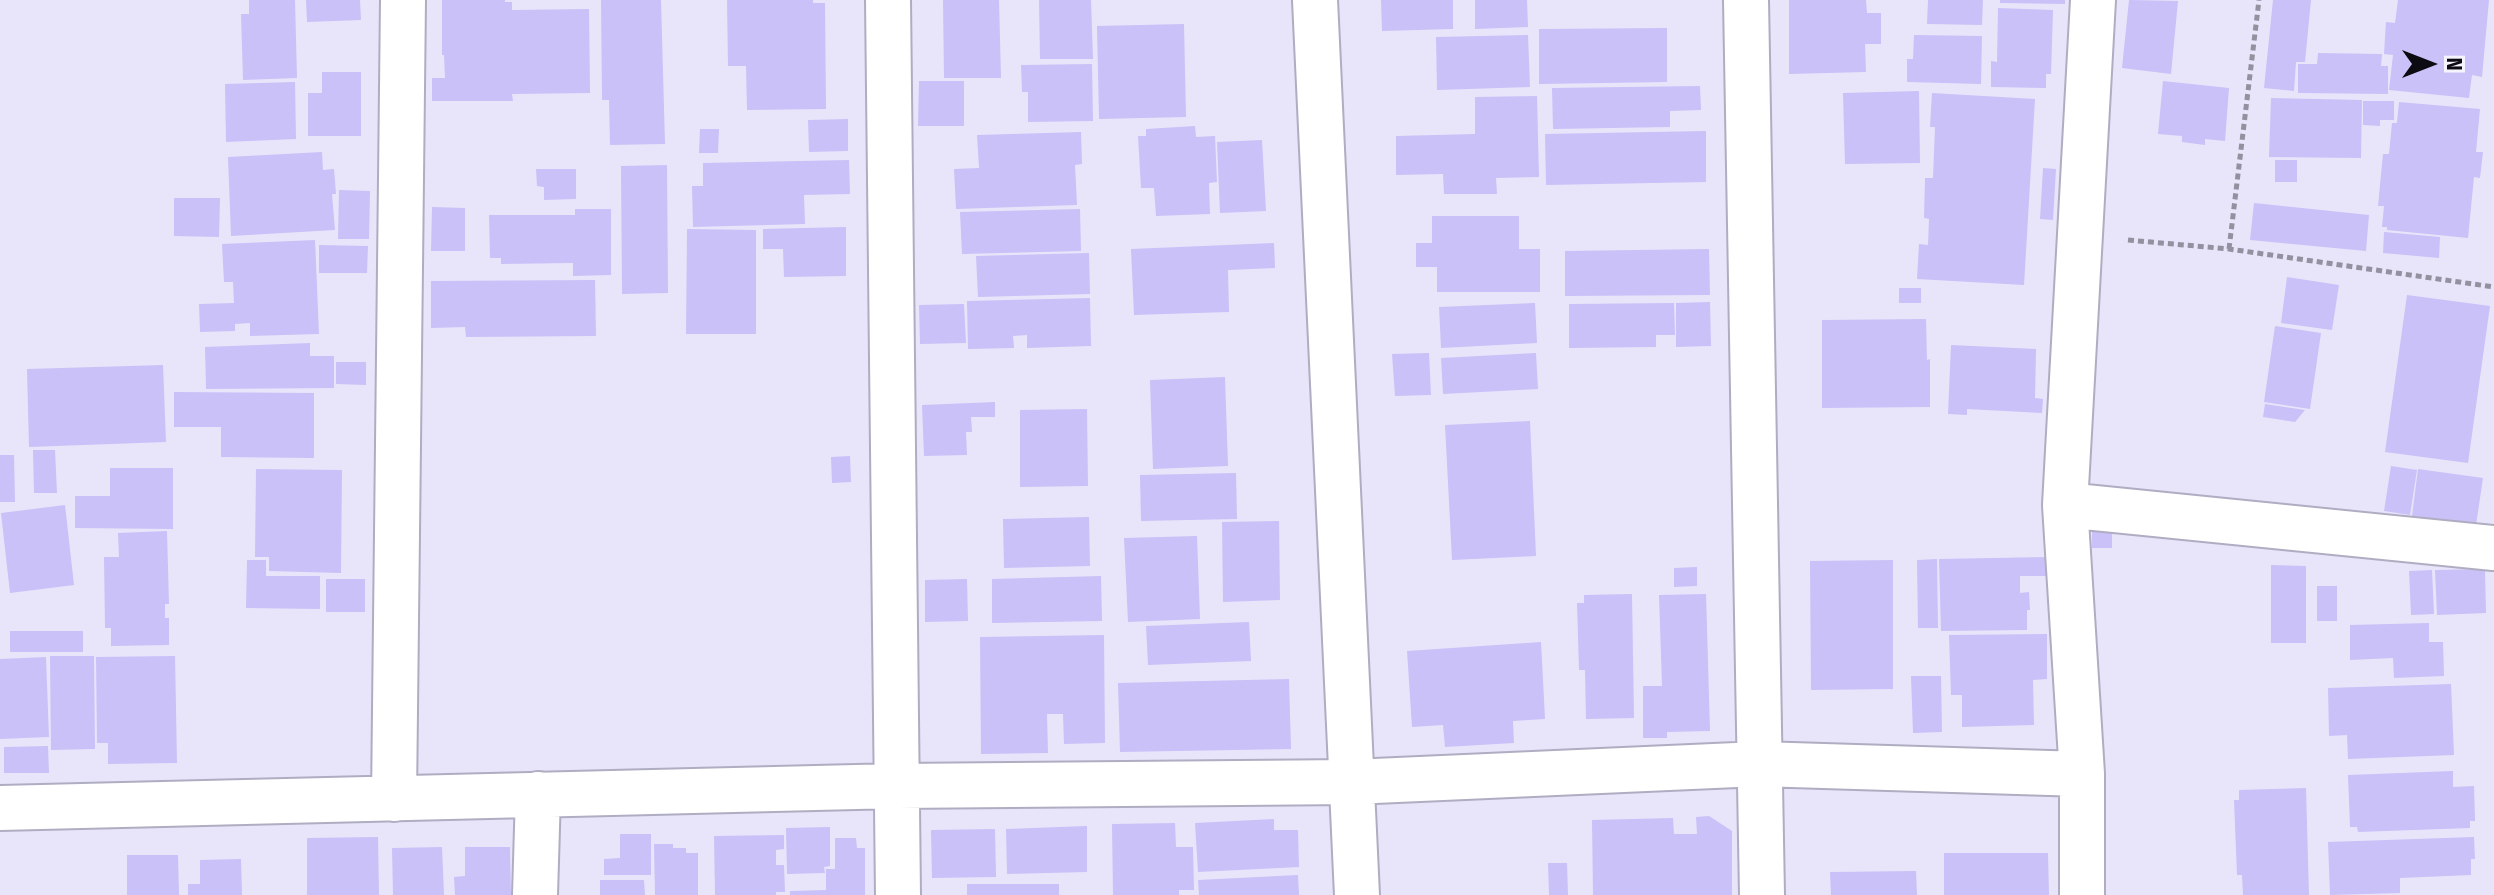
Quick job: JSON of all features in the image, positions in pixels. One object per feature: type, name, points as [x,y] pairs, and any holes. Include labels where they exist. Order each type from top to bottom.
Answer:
[{"type":"street","points":[[394,799],[403,0]]},
{"type":"street","points":[[888,0],[898,895]]},
{"type":"street","points":[[1315,0],[1357,895]]},
{"type":"street","points":[[1746,0],[1762,895]]},
{"type":"street","points":[[2082,895],[2082,774],[2065,505],[2093,0]]},
{"type":"street","points":[[2065,505],[2494,548]]},
{"type":"street","points":[[0,808],[897,786],[1352,782],[1759,764],[2082,774]]},
{"type":"street","points":[[535,895],[538,794]]},
{"type":"path","points":[[2229,249],[2259,0]]},
{"type":"path","points":[[2080,236],[2229,249],[2494,287]]},
{"type":"building","points":[[249,0],[295,0],[297,78],[243,80],[241,14],[249,14]]},
{"type":"building","points":[[306,0],[360,0],[361,20],[307,22]]},
{"type":"building","points":[[442,0],[505,0],[512,2],[512,10],[589,9],[590,93],[512,94],[513,101],[432,101],[432,78],[445,78]]},
{"type":"building","points":[[601,0],[661,0],[665,144],[610,145],[609,100],[602,100]]},
{"type":"building","points":[[727,0],[813,0],[813,3],[825,3],[826,109],[747,110],[746,66],[728,66]]},
{"type":"building","points":[[943,0],[999,0],[1001,78],[944,78]]},
{"type":"building","points":[[1039,0],[1091,0],[1093,59],[1040,59]]},
{"type":"building","points":[[1381,0],[1453,0],[1453,29],[1382,31]]},
{"type":"building","points":[[1475,0],[1527,0],[1528,27],[1475,29]]},
{"type":"building","points":[[1789,0],[1866,0],[1867,13],[1881,13],[1881,44],[1865,44],[1866,72],[1789,74]]},
{"type":"building","points":[[1928,0],[1983,0],[1982,25],[1927,24]]},
{"type":"building","points":[[2000,0],[2065,0],[2065,4],[2000,3]]},
{"type":"building","points":[[2129,0],[2178,1],[2171,74],[2122,68]]},
{"type":"building","points":[[2273,0],[2311,0],[2305,62],[2296,62],[2294,91],[2264,88]]},
{"type":"building","points":[[2398,0],[2489,0],[2482,77],[2472,75],[2469,98],[2389,90],[2393,55],[2384,54],[2386,22],[2395,23]]},
{"type":"building","points":[[1998,8],[2053,10],[2051,74],[2046,74],[2046,88],[1991,87],[1991,61],[1997,62]]},
{"type":"building","points":[[1184,24],[1186,117],[1099,119],[1097,26]]},
{"type":"building","points":[[1667,28],[1667,82],[1539,84],[1539,29]]},
{"type":"building","points":[[1528,35],[1530,87],[1437,90],[1436,37]]},
{"type":"building","points":[[1914,35],[1982,36],[1981,84],[1907,82],[1907,59],[1913,59]]},
{"type":"building","points":[[2318,53],[2382,54],[2381,66],[2388,66],[2388,94],[2298,93],[2298,64],[2317,64]]},
{"type":"building","points":[[1092,64],[1093,121],[1028,122],[1028,92],[1022,92],[1021,65]]},
{"type":"building","points":[[322,72],[361,72],[361,136],[308,136],[308,93],[322,93]]},
{"type":"building","points":[[919,81],[964,81],[964,126],[918,126]]},
{"type":"building","points":[[2163,81],[2229,88],[2225,141],[2205,139],[2205,145],[2182,142],[2182,136],[2158,134]]},
{"type":"building","points":[[295,82],[296,139],[226,142],[225,84]]},
{"type":"building","points":[[1700,86],[1701,110],[1670,111],[1670,127],[1553,129],[1552,88]]},
{"type":"building","points":[[1919,91],[1920,163],[1845,164],[1843,93]]},
{"type":"building","points":[[1932,93],[2035,99],[2024,285],[1917,279],[1919,244],[1928,245],[1929,219],[1924,218],[1925,178],[1933,178],[1935,127],[1930,127]]},
{"type":"building","points":[[1537,96],[1539,177],[1496,178],[1497,194],[1444,194],[1443,174],[1396,175],[1396,136],[1475,134],[1475,97]]},
{"type":"building","points":[[2271,98],[2362,100],[2361,158],[2269,157]]},
{"type":"building","points":[[2363,101],[2394,101],[2394,120],[2380,120],[2380,126],[2363,125]]},
{"type":"building","points":[[2399,102],[2480,109],[2476,152],[2483,152],[2480,178],[2474,177],[2468,238],[2382,227],[2384,206],[2378,206],[2383,154],[2389,154],[2392,123],[2397,123]]},
{"type":"building","points":[[848,119],[848,151],[809,152],[808,120]]},
{"type":"building","points":[[1195,126],[1196,137],[1215,136],[1217,182],[1209,183],[1210,214],[1156,216],[1154,188],[1141,188],[1138,136],[1146,136],[1146,129]]},
{"type":"building","points":[[700,129],[719,129],[718,153],[699,153]]},
{"type":"building","points":[[1706,131],[1706,182],[1546,185],[1545,134]]},
{"type":"building","points":[[1081,132],[1082,164],[1075,165],[1077,205],[956,209],[954,169],[979,168],[977,135]]},
{"type":"building","points":[[1262,140],[1266,211],[1220,213],[1217,142]]},
{"type":"building","points":[[322,152],[323,170],[334,169],[336,194],[332,194],[335,230],[231,236],[228,157]]},
{"type":"building","points":[[849,160],[850,194],[804,195],[805,224],[693,227],[692,186],[703,186],[703,163]]},
{"type":"building","points":[[2275,160],[2297,160],[2297,182],[2275,182]]},
{"type":"building","points":[[667,165],[668,293],[622,294],[621,166]]},
{"type":"building","points":[[2043,168],[2056,169],[2053,220],[2040,219]]},
{"type":"building","points":[[536,169],[576,169],[576,199],[544,200],[544,187],[537,186]]},
{"type":"building","points":[[339,190],[370,191],[369,239],[338,239]]},
{"type":"building","points":[[174,198],[220,198],[219,237],[174,236]]},
{"type":"building","points":[[2254,203],[2369,215],[2366,251],[2250,240]]},
{"type":"building","points":[[432,207],[465,208],[465,251],[431,251]]},
{"type":"building","points":[[575,209],[611,209],[611,275],[573,276],[573,263],[501,264],[501,258],[490,258],[489,215],[575,215]]},
{"type":"building","points":[[1080,209],[1081,251],[962,254],[960,212]]},
{"type":"building","points":[[1432,216],[1519,216],[1519,249],[1540,249],[1540,292],[1437,292],[1437,267],[1416,267],[1416,243],[1432,243]]},
{"type":"building","points":[[846,227],[846,276],[784,277],[783,249],[763,249],[763,229]]},
{"type":"building","points":[[687,229],[756,230],[756,334],[686,334]]},
{"type":"building","points":[[2384,232],[2440,237],[2439,258],[2383,253]]},
{"type":"building","points":[[315,240],[319,334],[250,336],[250,323],[235,324],[235,331],[200,332],[199,304],[234,303],[233,282],[224,282],[222,244]]},
{"type":"building","points":[[1274,243],[1275,268],[1228,270],[1229,312],[1134,315],[1131,249]]},
{"type":"building","points":[[319,245],[368,246],[367,273],[319,273]]},
{"type":"building","points":[[1709,249],[1710,295],[1565,296],[1565,251]]},
{"type":"building","points":[[1089,253],[1090,294],[978,297],[976,256]]},
{"type":"building","points":[[2287,277],[2339,285],[2332,330],[2281,323]]},
{"type":"building","points":[[595,280],[596,336],[466,337],[465,327],[431,328],[431,281]]},
{"type":"building","points":[[1899,288],[1921,288],[1921,303],[1899,303]]},
{"type":"building","points":[[2407,295],[2490,306],[2468,463],[2385,452]]},
{"type":"building","points":[[1090,298],[1091,346],[1027,348],[1027,335],[1013,336],[1014,348],[968,349],[967,301]]},
{"type":"building","points":[[1710,302],[1711,346],[1676,347],[1676,303]]},
{"type":"building","points":[[1535,303],[1537,343],[1441,348],[1439,307]]},
{"type":"building","points":[[1674,303],[1675,335],[1656,335],[1656,347],[1569,348],[1569,304]]},
{"type":"building","points":[[964,304],[966,343],[920,344],[919,305]]},
{"type":"building","points":[[1926,319],[1930,407],[1822,408],[1822,320]]},
{"type":"building","points":[[2275,326],[2321,333],[2310,409],[2264,402]]},
{"type":"building","points":[[310,343],[310,356],[334,356],[334,388],[206,389],[205,347]]},
{"type":"building","points":[[1951,345],[2036,349],[2035,398],[2043,399],[2042,413],[1967,409],[1967,415],[1948,414]]},
{"type":"building","points":[[1429,353],[1431,395],[1395,396],[1392,354]]},
{"type":"building","points":[[1536,353],[1538,389],[1443,394],[1441,358]]},
{"type":"building","points":[[336,362],[366,362],[366,385],[336,384]]},
{"type":"building","points":[[163,365],[166,442],[29,447],[27,369]]},
{"type":"building","points":[[1225,377],[1228,466],[1153,469],[1150,380]]},
{"type":"building","points":[[174,392],[314,393],[314,458],[221,457],[221,427],[174,427]]},
{"type":"building","points":[[995,402],[995,417],[971,417],[972,432],[966,432],[967,455],[924,456],[922,405]]},
{"type":"building","points":[[2265,404],[2305,410],[2295,422],[2263,417]]},
{"type":"building","points":[[1087,409],[1088,486],[1020,487],[1020,410]]},
{"type":"building","points":[[1530,421],[1536,556],[1452,560],[1445,425]]},
{"type":"building","points":[[33,450],[55,450],[57,493],[34,493]]},
{"type":"building","points":[[0,455],[14,455],[15,502],[0,502]]},
{"type":"building","points":[[850,456],[851,482],[832,483],[831,457]]},
{"type":"building","points":[[2391,466],[2417,470],[2410,515],[2384,511]]},
{"type":"building","points":[[110,468],[173,468],[173,529],[75,528],[75,496],[110,496]]},
{"type":"building","points":[[256,469],[342,470],[341,573],[269,571],[269,557],[255,557]]},
{"type":"building","points":[[2418,469],[2483,478],[2476,525],[2412,516]]},
{"type":"building","points":[[1236,473],[1237,519],[1141,521],[1140,475]]},
{"type":"building","points":[[65,505],[74,585],[10,593],[1,513]]},
{"type":"building","points":[[1089,517],[1090,566],[1004,568],[1003,519]]},
{"type":"building","points":[[1279,521],[1280,600],[1223,602],[1222,522]]},
{"type":"building","points":[[167,531],[169,604],[165,604],[165,618],[169,618],[169,645],[111,646],[111,628],[105,628],[104,557],[119,557],[118,533]]},
{"type":"building","points":[[2092,532],[2112,532],[2112,548],[2092,548]]},
{"type":"building","points":[[1197,536],[1200,619],[1128,622],[1124,538]]},
{"type":"building","points":[[2047,557],[2047,576],[2020,576],[2020,593],[2029,592],[2027,630],[1941,631],[1939,559]]},
{"type":"building","points":[[1937,559],[1938,628],[1918,628],[1917,560]]},
{"type":"building","points":[[247,560],[266,560],[266,576],[320,576],[320,609],[246,608]]},
{"type":"building","points":[[1893,560],[1893,689],[1811,690],[1810,561]]},
{"type":"building","points":[[2271,565],[2306,566],[2306,643],[2271,643]]},
{"type":"building","points":[[1697,567],[1697,586],[1674,587],[1674,568]]},
{"type":"building","points":[[2485,569],[2486,613],[2437,615],[2435,570]]},
{"type":"building","points":[[2432,570],[2434,614],[2411,615],[2409,571]]},
{"type":"building","points":[[1101,576],[1102,621],[992,623],[992,579]]},
{"type":"building","points":[[326,579],[365,579],[365,612],[326,612]]},
{"type":"building","points":[[967,579],[968,621],[925,622],[925,580]]},
{"type":"building","points":[[2317,586],[2337,586],[2337,621],[2317,621]]},
{"type":"building","points":[[1632,594],[1634,718],[1586,719],[1585,670],[1579,670],[1577,603],[1584,603],[1584,595]]},
{"type":"building","points":[[1706,594],[1710,731],[1667,732],[1667,738],[1643,738],[1643,686],[1662,686],[1659,595]]},
{"type":"building","points":[[1249,622],[1251,661],[1148,665],[1146,626]]},
{"type":"building","points":[[2429,623],[2429,642],[2443,642],[2444,676],[2394,678],[2393,658],[2350,660],[2350,625]]},
{"type":"building","points":[[10,631],[83,631],[83,652],[10,652]]},
{"type":"building","points":[[2047,634],[2047,679],[2033,680],[2034,725],[1962,727],[1962,695],[1951,695],[1949,635]]},
{"type":"building","points":[[1104,635],[1105,743],[1064,744],[1063,714],[1047,714],[1048,753],[981,754],[980,637]]},
{"type":"building","points":[[1541,642],[1545,719],[1513,721],[1514,743],[1445,747],[1443,725],[1412,727],[1407,651]]},
{"type":"building","points":[[50,656],[94,656],[95,749],[51,750]]},
{"type":"building","points":[[175,656],[177,763],[108,764],[108,743],[97,743],[96,657]]},
{"type":"building","points":[[46,657],[49,737],[0,739],[0,659]]},
{"type":"building","points":[[1911,676],[1941,676],[1942,732],[1913,733]]},
{"type":"building","points":[[1289,679],[1291,749],[1120,752],[1118,683]]},
{"type":"building","points":[[2451,684],[2454,755],[2348,759],[2347,735],[2329,736],[2328,688]]},
{"type":"building","points":[[48,746],[49,773],[4,773],[4,747]]},
{"type":"building","points":[[2453,771],[2453,787],[2474,786],[2475,821],[2470,821],[2470,828],[2358,832],[2357,827],[2350,827],[2348,775]]},
{"type":"building","points":[[2306,788],[2309,895],[2243,895],[2242,875],[2237,875],[2234,800],[2239,800],[2239,790]]},
{"type":"building","points":[[1709,816],[1732,831],[1732,895],[1593,895],[1592,820],[1673,818],[1674,834],[1697,834],[1696,817]]},
{"type":"building","points":[[1274,819],[1274,830],[1298,830],[1299,867],[1198,872],[1195,823]]},
{"type":"building","points":[[1175,823],[1176,847],[1193,847],[1194,890],[1179,890],[1179,895],[1113,895],[1112,824]]},
{"type":"building","points":[[1087,826],[1087,872],[1007,874],[1006,829]]},
{"type":"building","points":[[830,827],[830,866],[824,867],[825,873],[787,874],[786,828]]},
{"type":"building","points":[[995,829],[996,877],[932,878],[931,830]]},
{"type":"building","points":[[620,834],[651,834],[651,875],[604,875],[604,859],[620,858]]},
{"type":"building","points":[[784,835],[784,849],[776,850],[776,865],[784,865],[785,892],[776,892],[776,895],[715,895],[714,836]]},
{"type":"building","points":[[378,837],[379,895],[307,895],[307,838]]},
{"type":"building","points":[[2474,837],[2475,859],[2471,859],[2471,875],[2400,878],[2400,893],[2330,895],[2328,842]]},
{"type":"building","points":[[835,838],[856,838],[857,848],[865,848],[865,895],[790,895],[790,891],[826,890],[826,869],[835,869]]},
{"type":"building","points":[[654,844],[673,844],[673,848],[686,848],[686,853],[698,853],[698,895],[655,895]]},
{"type":"building","points":[[442,847],[444,895],[393,895],[392,848]]},
{"type":"building","points":[[465,847],[510,847],[511,895],[455,895],[454,877],[465,876]]},
{"type":"building","points":[[1944,853],[2048,853],[2049,895],[1944,895]]},
{"type":"building","points":[[127,855],[178,855],[179,895],[127,895]]},
{"type":"building","points":[[241,859],[242,895],[188,895],[188,884],[200,884],[200,860]]},
{"type":"building","points":[[1548,863],[1567,863],[1568,895],[1549,895]]},
{"type":"building","points":[[1916,871],[1917,895],[1831,895],[1830,872]]},
{"type":"building","points":[[1298,875],[1299,895],[1199,895],[1198,880]]},
{"type":"building","points":[[600,880],[644,880],[645,895],[600,895]]},
{"type":"building","points":[[967,884],[1059,884],[1059,895],[967,895]]}]
